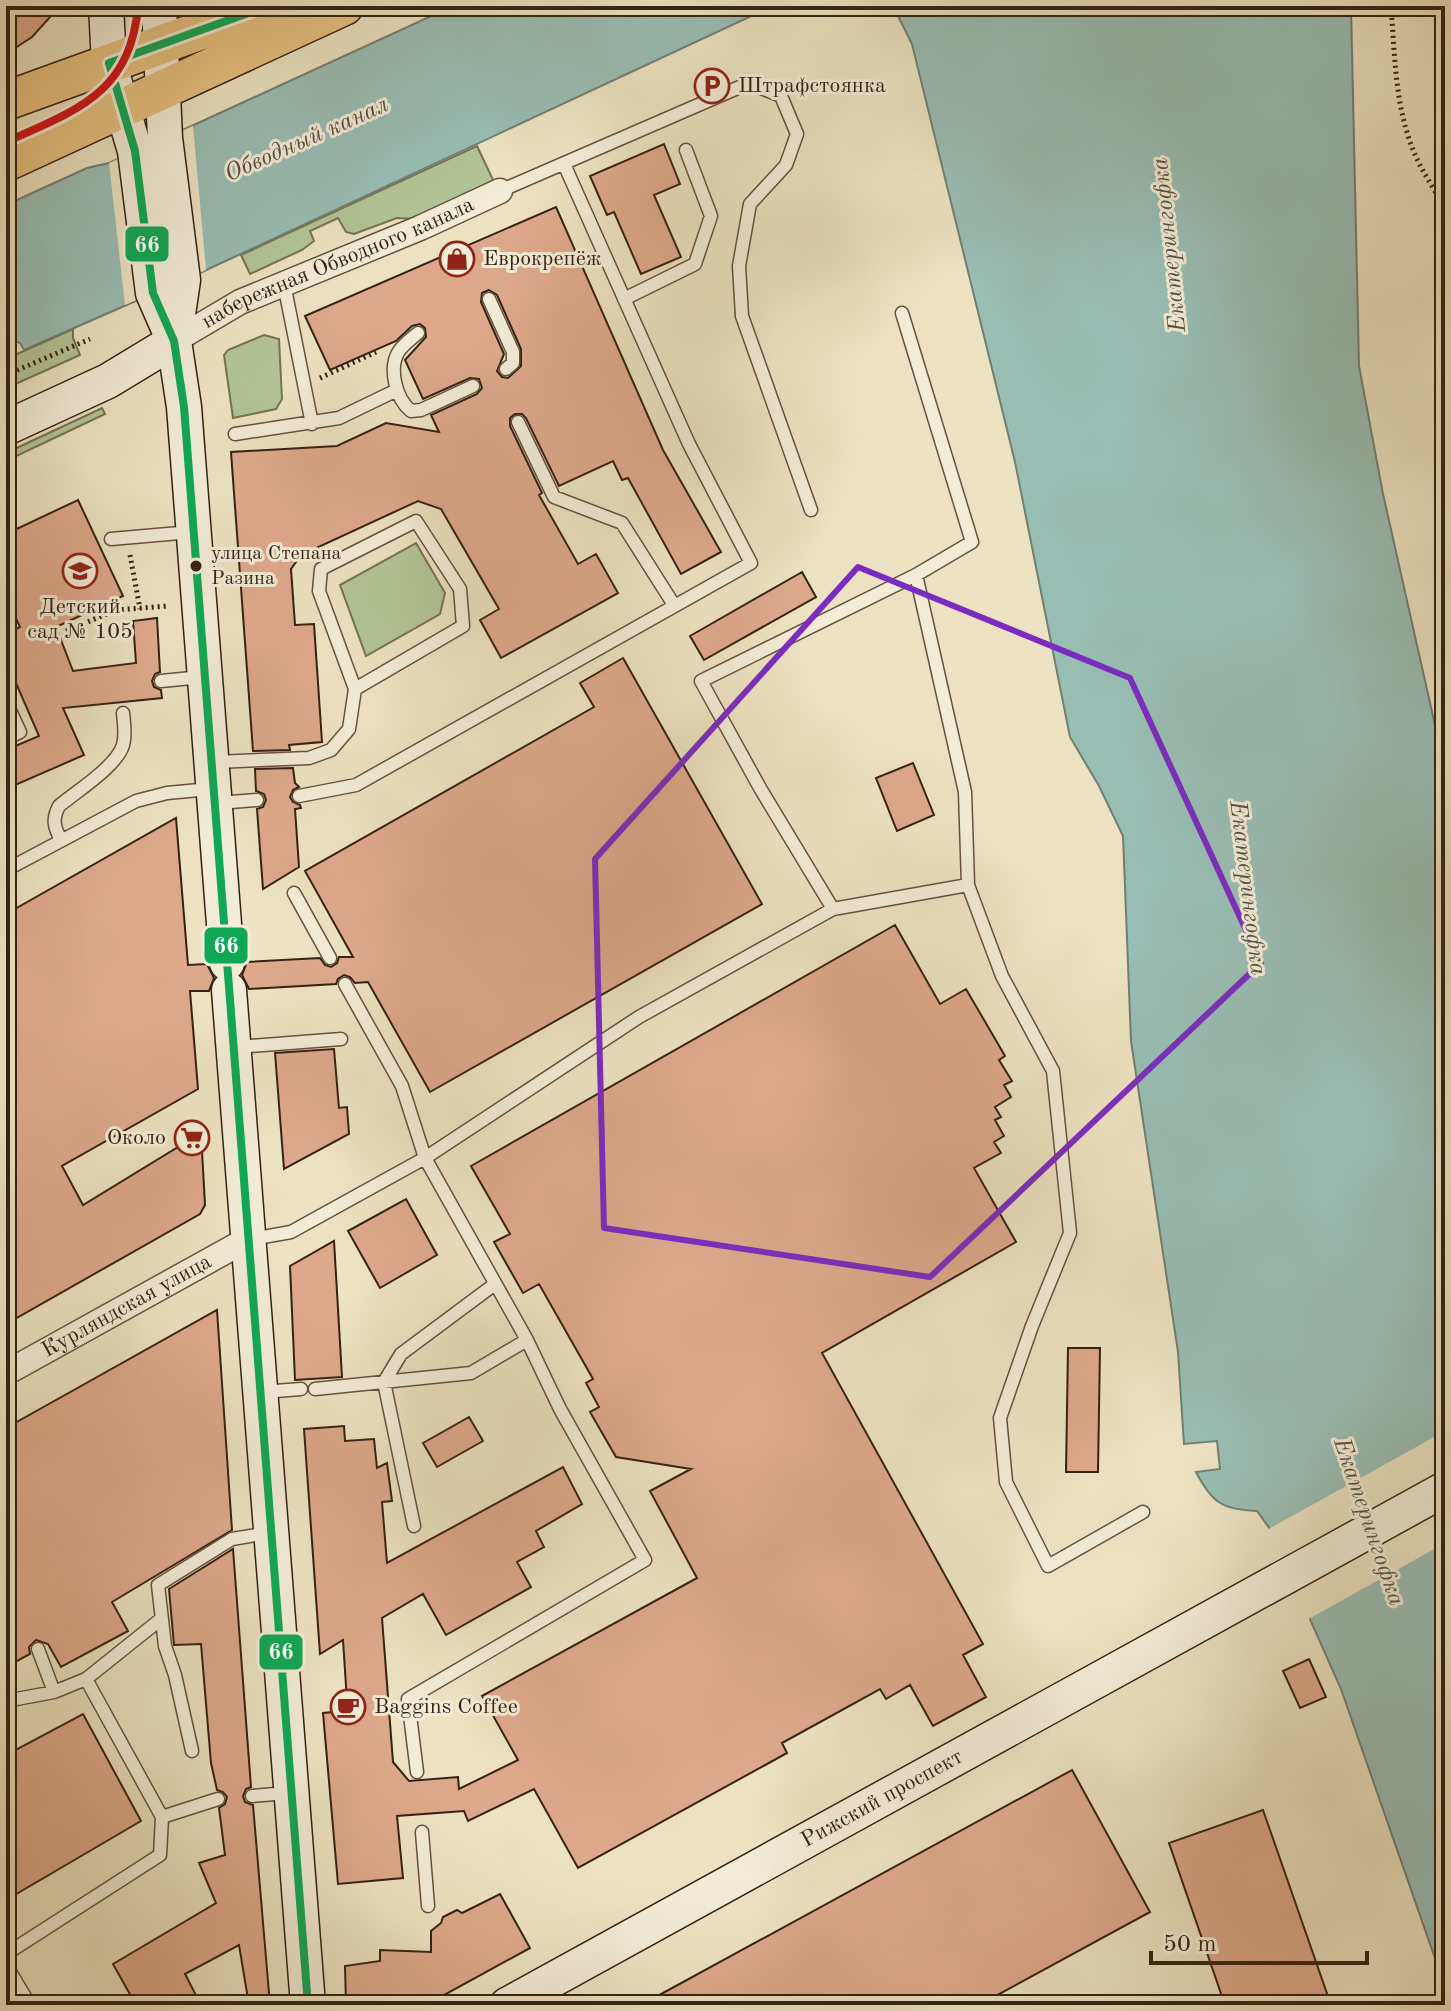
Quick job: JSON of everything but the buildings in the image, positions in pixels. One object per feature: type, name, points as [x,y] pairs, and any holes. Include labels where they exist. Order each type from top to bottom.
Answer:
[{"type":"main road","points":[[6,101],[268,6]]},
{"type":"main road","points":[[6,162],[344,6]]},
{"type":"street","points":[[106,6],[109,63],[123,108],[150,144]]},
{"type":"street","points":[[159,6],[164,89],[150,144],[184,407],[308,2005]]},
{"type":"street","name":"набережная Обводного канала","points":[[6,428],[108,381],[240,302],[420,228],[500,191]]},
{"type":"street","name":"Курляндская улица","points":[[6,1373],[248,1239]]},
{"type":"street","name":"Рижский проспект","points":[[507,2005],[1445,1489]]},
{"type":"lane","points":[[500,191],[749,83],[781,96],[797,134],[786,165],[750,204],[739,266],[742,316],[811,510]]},
{"type":"lane","points":[[624,299],[695,264],[711,216],[686,150]]},
{"type":"lane","points":[[299,796],[356,785],[751,563],[689,444],[564,164]]},
{"type":"lane","points":[[284,284],[312,424]]},
{"type":"lane","points":[[489,299],[513,352],[513,363],[506,369]]},
{"type":"lane","points":[[833,909],[760,788],[701,681],[916,575],[972,542],[902,313]]},
{"type":"lane","points":[[418,333],[400,350],[395,361],[397,390],[403,404],[411,411],[421,410],[473,386]]},
{"type":"lane","points":[[235,434],[339,418],[397,390]]},
{"type":"lane","points":[[518,422],[554,497],[622,523],[674,605]]},
{"type":"lane","points":[[6,870],[136,801],[213,785],[331,750],[349,729],[355,689],[319,591],[321,569],[416,521],[460,589],[463,626],[355,689]]},
{"type":"lane","points":[[111,539],[194,532]]},
{"type":"lane","points":[[916,575],[965,792],[968,885],[1002,976],[1053,1071],[1070,1233],[1032,1326],[1000,1418],[1006,1482],[1048,1566],[1143,1512]]},
{"type":"lane","points":[[161,681],[205,677]]},
{"type":"lane","points":[[6,702],[20,732],[6,739]]},
{"type":"lane","points":[[61,840],[53,816],[59,806],[116,759],[125,736],[123,713]]},
{"type":"lane","points":[[213,785],[257,800]]},
{"type":"lane","points":[[248,1239],[291,1232],[425,1158],[639,1017],[833,909],[968,885]]},
{"type":"lane","points":[[294,893],[330,958]]},
{"type":"lane","points":[[345,984],[402,1086],[425,1158],[645,1560],[408,1699],[417,1772]]},
{"type":"lane","points":[[233,1047],[341,1039]]},
{"type":"lane","points":[[414,1526],[384,1382],[401,1354],[495,1284]]},
{"type":"lane","points":[[315,1389],[471,1373],[527,1340]]},
{"type":"lane","points":[[260,1392],[301,1389]]},
{"type":"lane","points":[[192,1751],[175,1675],[165,1646],[158,1585],[232,1539],[271,1533]]},
{"type":"lane","points":[[6,1701],[54,1692],[86,1679],[161,1619]]},
{"type":"lane","points":[[38,1649],[54,1692]]},
{"type":"lane","points":[[6,1954],[160,1855],[162,1817],[86,1679]]},
{"type":"lane","points":[[252,1796],[292,1793]]},
{"type":"lane","points":[[162,1817],[218,1799]]},
{"type":"lane","points":[[422,1832],[428,1906]]},
{"type":"lane","points":[[6,1965],[30,2005]]},
{"type":"path","points":[[1391,6],[1402,112],[1416,157],[1445,208]]},
{"type":"path","points":[[6,375],[90,339]]},
{"type":"path","points":[[304,385],[377,352],[395,361]]},
{"type":"path","points":[[127,538],[140,609]]},
{"type":"path","points":[[66,631],[116,610],[168,606]]},
{"type":"highlighted area","points":[[858,567],[1130,678],[1261,963],[930,1277],[604,1228],[595,859]]},
{"type":"green space","points":[[477,146],[495,184],[415,219],[397,218],[354,234],[346,232],[338,218],[310,231],[314,241],[302,250],[250,274],[241,255]]},
{"type":"green space","points":[[73,329],[80,355],[11,386],[6,396],[6,359]]},
{"type":"green space","points":[[264,335],[279,339],[282,399],[276,409],[233,418],[224,355],[228,350]]},
{"type":"green space","points":[[102,408],[105,414],[6,461],[6,453]]},
{"type":"green space","points":[[416,543],[445,593],[440,614],[366,656],[340,585]]},
{"type":"water","name":"Обводный канал","points":[[453,6],[773,6],[202,272],[24,350],[20,343],[13,340],[6,343],[6,205],[87,168],[109,163]]},
{"type":"water","name":"Екатерингофка","points":[[893,6],[1351,6],[1359,366],[1383,494],[1437,734],[1445,807],[1445,1987],[1341,1689],[1270,1529],[1257,1511],[1235,1509],[1220,1503],[1202,1483],[1196,1472],[1220,1469],[1217,1441],[1184,1444],[1178,1352],[1131,1041],[1123,836],[1099,786],[1070,737],[1015,462],[912,44]]},
{"type":"pier","points":[[193,126],[206,270],[125,305],[109,163]]},
{"type":"pier","points":[[1445,1431],[1445,1543],[1305,1621],[1267,1530]]},
{"type":"transit line","points":[[6,142],[77,108],[112,79],[133,36],[138,6]]},
{"type":"transit line","name":"66","points":[[268,6],[109,63],[135,151],[153,293],[174,341],[184,407],[308,2005]]},
{"type":"place","name":"Штрафстоянка","points":[[712,86]]},
{"type":"place","name":"Еврокрепёж","points":[[457,259]]},
{"type":"place","name":"улица Степана Разина","points":[[196,566]]},
{"type":"place","name":"Детский сад № 105","points":[[80,571]]},
{"type":"place","name":"Около","points":[[192,1138]]},
{"type":"place","name":"Baggins Coffee","points":[[348,1707]]}]
